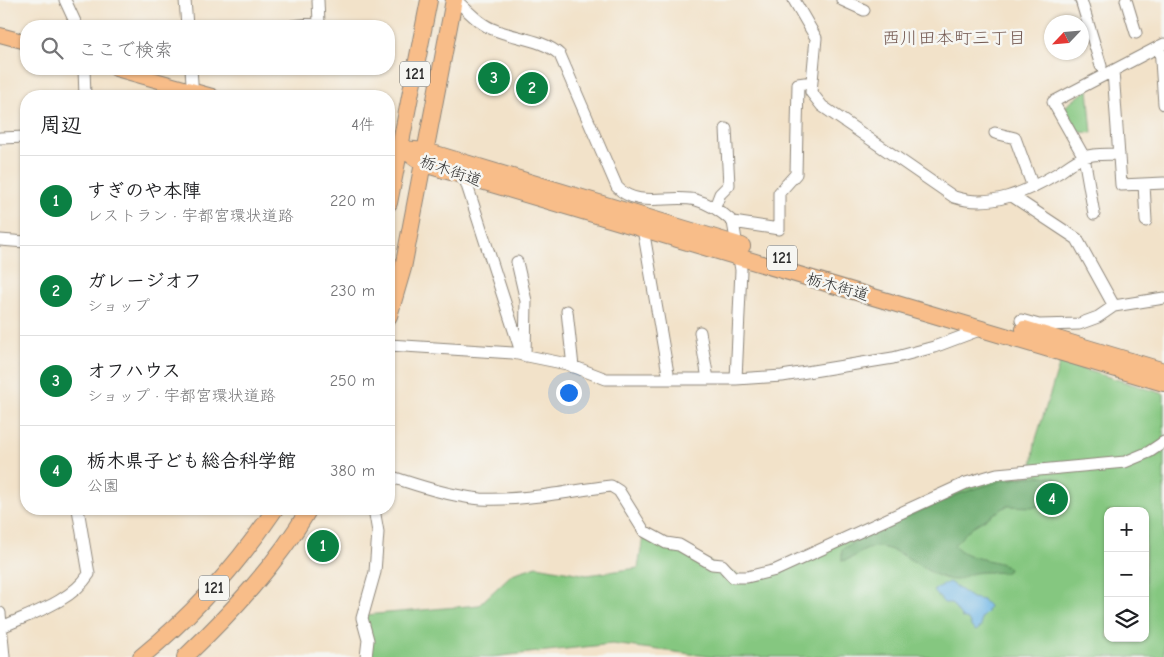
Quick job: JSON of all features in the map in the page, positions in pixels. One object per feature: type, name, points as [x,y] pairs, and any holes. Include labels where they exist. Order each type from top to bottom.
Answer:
[{"type":"highway","name":"121","points":[[395,147],[429,0]]},
{"type":"highway","name":"121","points":[[395,295],[403,268],[455,0]]},
{"type":"highway","name":"栃木街道","points":[[395,147],[739,251],[1164,371]]},
{"type":"highway","name":"栃木街道","points":[[425,157],[464,176],[643,229],[739,251],[983,329],[1164,383]]},
{"type":"highway","name":"121","points":[[141,657],[210,593],[235,564],[271,515]]},
{"type":"highway","name":"121","points":[[185,657],[208,636],[256,581],[305,515]]},
{"type":"main road","points":[[0,34],[20,40]]},
{"type":"main road","points":[[134,75],[181,90]]},
{"type":"street","points":[[65,0],[74,20]]},
{"type":"street","points":[[185,0],[187,20]]},
{"type":"street","points":[[318,0],[319,20]]},
{"type":"street","points":[[455,0],[481,22],[494,30],[549,47],[560,55],[617,187],[621,192],[629,196],[645,199],[688,199],[715,207],[733,222],[779,228],[779,193],[796,174],[798,84],[812,82]]},
{"type":"street","points":[[842,0],[864,10]]},
{"type":"street","points":[[1081,0],[1101,66]]},
{"type":"street","points":[[1126,0],[1136,33]]},
{"type":"street","points":[[800,3],[816,38],[812,92],[822,106],[954,196],[970,202],[983,202],[1012,196],[1033,187],[1084,156],[1119,154]]},
{"type":"street","points":[[1094,214],[1084,156],[1053,102],[1162,45],[1164,104]]},
{"type":"street","points":[[1113,70],[1121,185],[1164,183]]},
{"type":"street","points":[[84,75],[85,90]]},
{"type":"street","points":[[191,75],[193,90]]},
{"type":"street","points":[[715,207],[720,194],[729,185],[726,129]]},
{"type":"street","points":[[995,134],[1015,138],[1033,187]]},
{"type":"street","points":[[0,138],[20,137]]},
{"type":"street","points":[[464,176],[524,355]]},
{"type":"street","points":[[1144,184],[1146,221]]},
{"type":"street","points":[[1012,196],[1077,239],[1114,306]]},
{"type":"street","points":[[733,222],[739,251],[736,379]]},
{"type":"street","points":[[643,229],[669,379]]},
{"type":"street","points":[[0,240],[20,242]]},
{"type":"street","points":[[518,262],[526,301],[524,355]]},
{"type":"street","points":[[1021,320],[1039,325],[1079,324],[1098,317],[1114,306],[1164,298]]},
{"type":"street","points":[[568,311],[573,367]]},
{"type":"street","points":[[395,345],[524,355],[573,367],[606,379],[736,379],[782,376],[893,358],[934,347],[983,329]]},
{"type":"street","points":[[700,332],[708,379]]},
{"type":"street","points":[[395,478],[432,490],[482,498],[523,496],[610,486],[619,491],[644,531],[666,543],[680,545],[712,564],[722,565],[733,577],[747,577],[776,570],[966,483],[997,474],[1125,462],[1149,452],[1164,442]]},
{"type":"street","points":[[2,627],[67,596],[84,582],[90,574],[79,515]]},
{"type":"street","points":[[366,657],[368,640],[362,618],[375,572],[378,532],[375,515]]},
{"type":"street","points":[[0,613],[4,657]]},
{"type":"green space","points":[[1088,89],[1092,133],[1080,132],[1062,109]]},
{"type":"green space","points":[[1060,362],[1164,394],[1164,657],[714,657],[612,644],[492,657],[368,657],[365,615],[479,605],[512,574],[537,566],[587,575],[638,568],[643,537],[668,548],[680,548],[752,581],[968,487],[998,479],[1031,475],[1035,442]]},
{"type":"green space","points":[[1039,476],[1056,479],[1064,484],[1060,499],[1047,505],[1034,507],[1007,506],[972,527],[954,545],[973,557],[1007,566],[1009,570],[1005,573],[978,572],[958,580],[946,579],[898,553],[877,547],[842,561],[842,549],[876,530],[959,494],[1003,480]]},
{"type":"water","points":[[949,582],[972,598],[983,600],[989,606],[987,612],[981,618],[981,627],[976,631],[968,620],[962,618],[951,603],[944,603],[933,590]]},
{"type":"place","name":"オフハウス","points":[[494,78]]},
{"type":"place","name":"ガレージオフ","points":[[532,88]]},
{"type":"place","name":"栃木県子ども総合科学館","points":[[1052,499]]},
{"type":"place","name":"すぎのや本陣","points":[[323,546]]},
{"type":"district","name":"西川田本町三丁目","points":[[954,38]]}]
